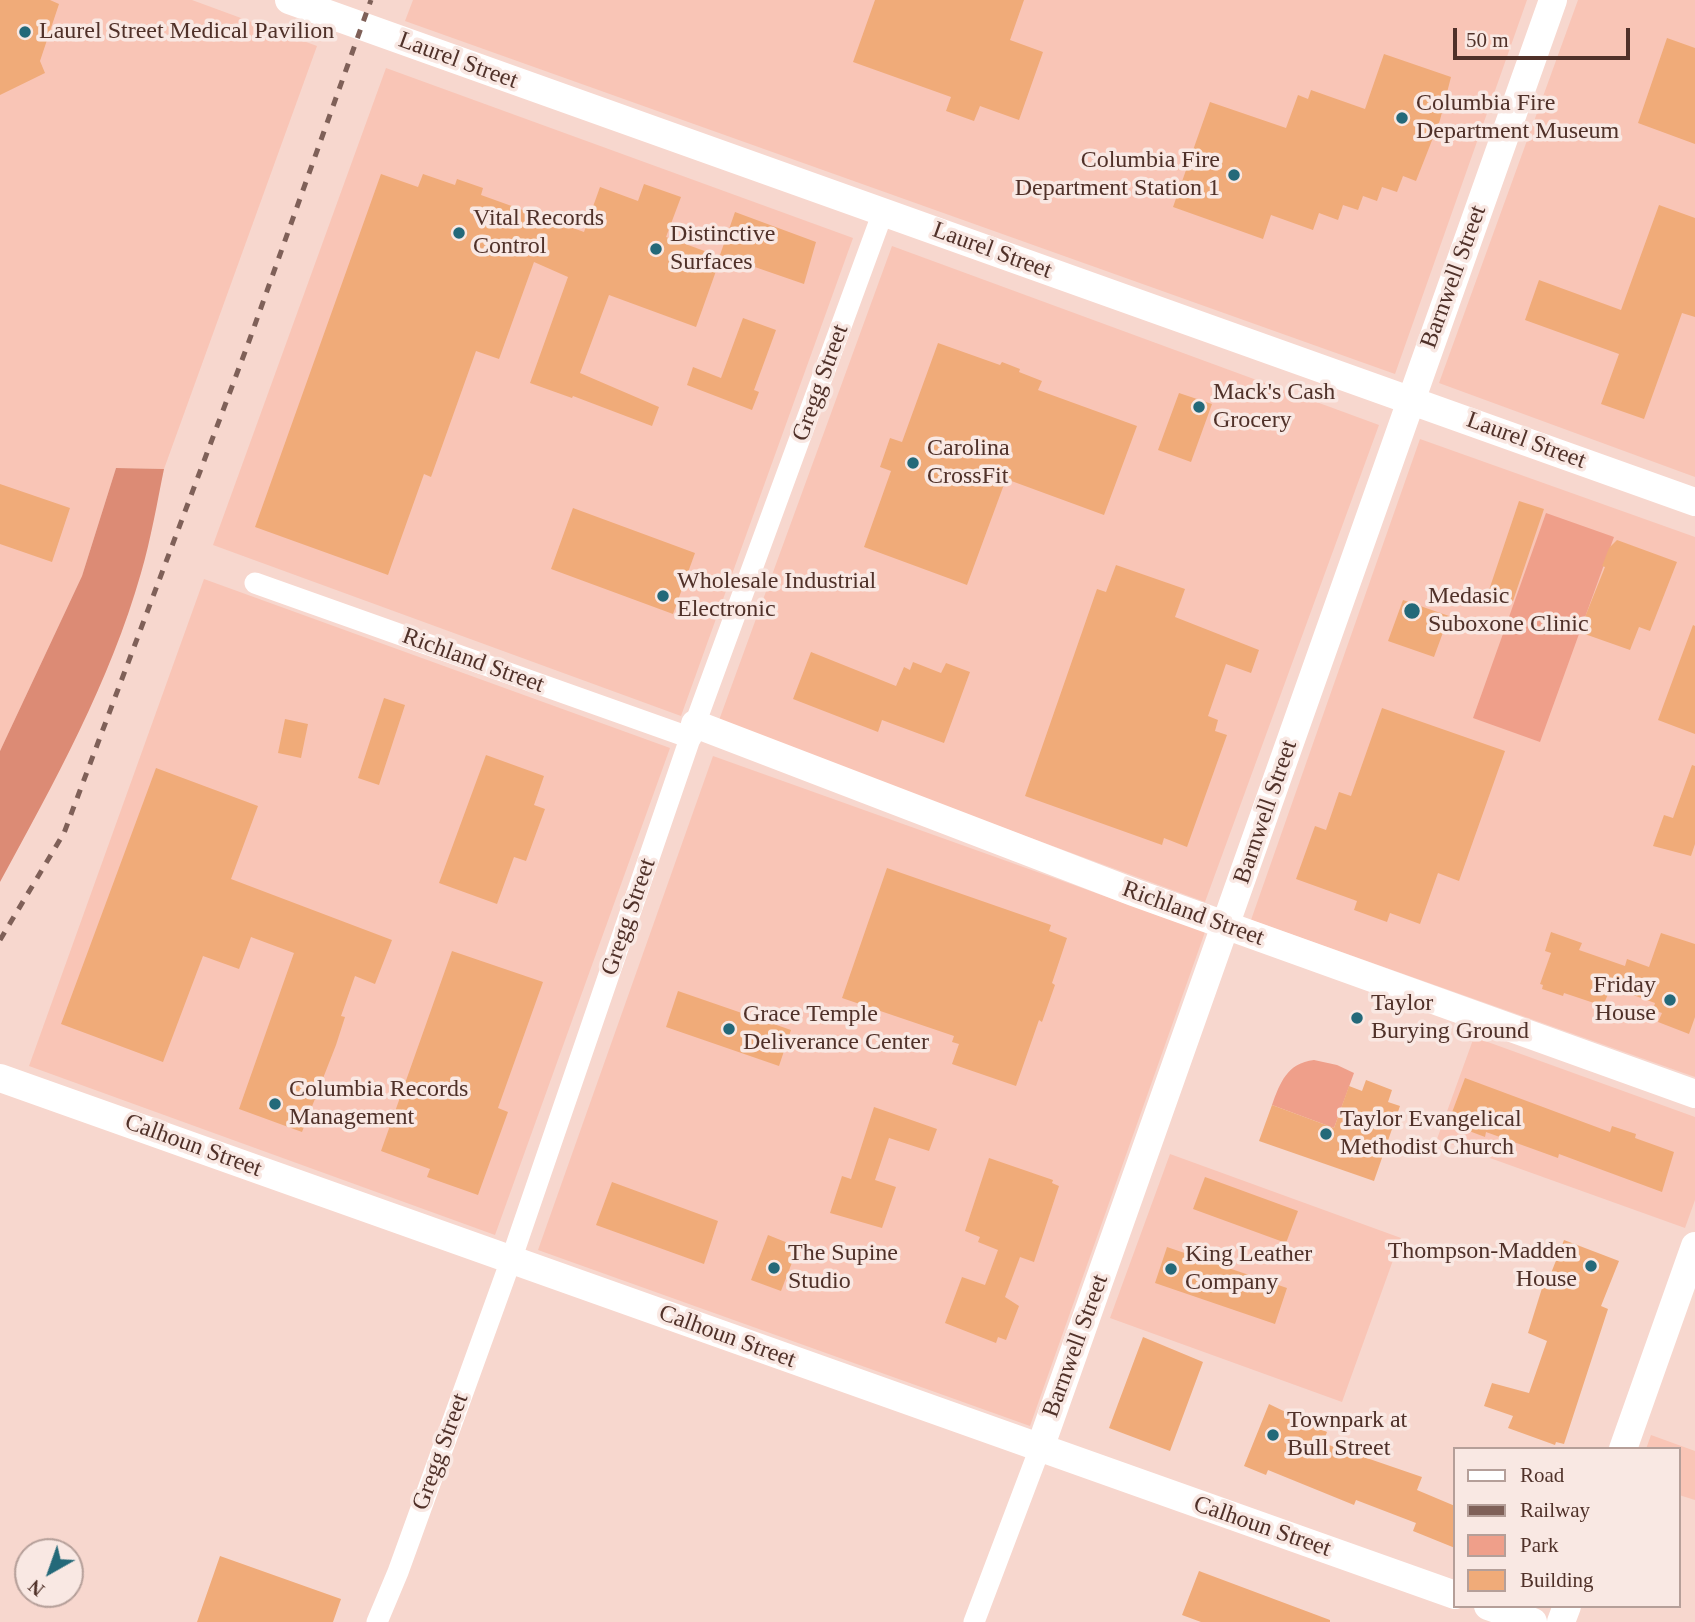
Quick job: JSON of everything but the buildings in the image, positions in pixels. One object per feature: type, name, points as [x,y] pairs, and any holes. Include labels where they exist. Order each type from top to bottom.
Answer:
[{"type":"street","name":"Laurel Street","points":[[289,0],[1695,502]]},
{"type":"street","name":"Barnwell Street","points":[[974,1622],[1040,1448],[1409,400],[1553,0]]},
{"type":"street","name":"Gregg Street","points":[[377,1622],[398,1572],[511,1260],[693,731],[883,212]]},
{"type":"street","name":"Richland Street","points":[[256,583],[693,731],[1695,1094]]},
{"type":"street","name":"Calhoun Street","points":[[0,1077],[1454,1595]]},
{"type":"street","points":[[1624,1447],[1695,1246]]},
{"type":"street","points":[[1494,1608],[1533,1622]]},
{"type":"shaded area","points":[[0,0],[192,0],[317,46],[164,469],[116,468],[82,576],[0,751]]},
{"type":"shaded area","points":[[413,0],[1527,0],[1395,374],[405,21]]},
{"type":"shaded area","points":[[1578,0],[1695,0],[1695,477],[1439,383]]},
{"type":"shaded area","points":[[386,68],[853,238],[681,716],[213,545]]},
{"type":"shaded area","points":[[892,246],[1379,425],[1205,902],[718,723]]},
{"type":"shaded area","points":[[1420,439],[1695,537],[1695,1077],[1251,920]]},
{"type":"shaded area","points":[[116,468],[164,469],[141,573],[97,693],[0,882],[0,751],[82,576]]},
{"type":"shaded area","points":[[204,579],[670,748],[495,1235],[29,1066]]},
{"type":"shaded area","points":[[713,756],[1205,932],[1030,1426],[538,1250]]},
{"type":"shaded area","points":[[1474,1037],[1695,1117],[1695,1200],[1685,1228],[1437,1139]]},
{"type":"shaded area","points":[[1170,1154],[1401,1238],[1342,1402],[1110,1318]]},
{"type":"shaded area","points":[[1651,1435],[1695,1451],[1695,1500],[1681,1496],[1681,1447],[1647,1447]]},
{"type":"green space","points":[[1546,513],[1614,537],[1540,742],[1473,718]]},
{"type":"green space","points":[[1314,1060],[1337,1065],[1354,1073],[1334,1128],[1272,1105],[1286,1075],[1297,1065]]},
{"type":"railway","points":[[0,940],[64,833],[248,344],[371,0]]},
{"type":"place","name":"Laurel Street Medical Pavilion","points":[[25,32]]},
{"type":"place","name":"Columbia Fire Department Museum","points":[[1402,118]]},
{"type":"place","name":"Columbia Fire Department Station 1","points":[[1234,175]]},
{"type":"place","name":"Vital Records Control","points":[[459,233]]},
{"type":"place","name":"Distinctive Surfaces","points":[[656,249]]},
{"type":"place","name":"Mack's Cash Grocery","points":[[1199,407]]},
{"type":"place","name":"Carolina CrossFit","points":[[913,463]]},
{"type":"place","name":"Wholesale Industrial Electronic","points":[[663,596]]},
{"type":"place","name":"Medasic Suboxone Clinic","points":[[1412,611]]},
{"type":"place","name":"Friday House","points":[[1670,1000]]},
{"type":"place","name":"Taylor Burying Ground","points":[[1357,1018]]},
{"type":"place","name":"Grace Temple Deliverance Center","points":[[729,1029]]},
{"type":"place","name":"Columbia Records Management","points":[[275,1104]]},
{"type":"place","name":"Taylor Evangelical Methodist Church","points":[[1326,1134]]},
{"type":"place","name":"Thompson-Madden House","points":[[1591,1266]]},
{"type":"place","name":"The Supine Studio","points":[[774,1268]]},
{"type":"place","name":"King Leather Company","points":[[1171,1269]]},
{"type":"place","name":"Townpark at Bull Street","points":[[1273,1435]]}]
